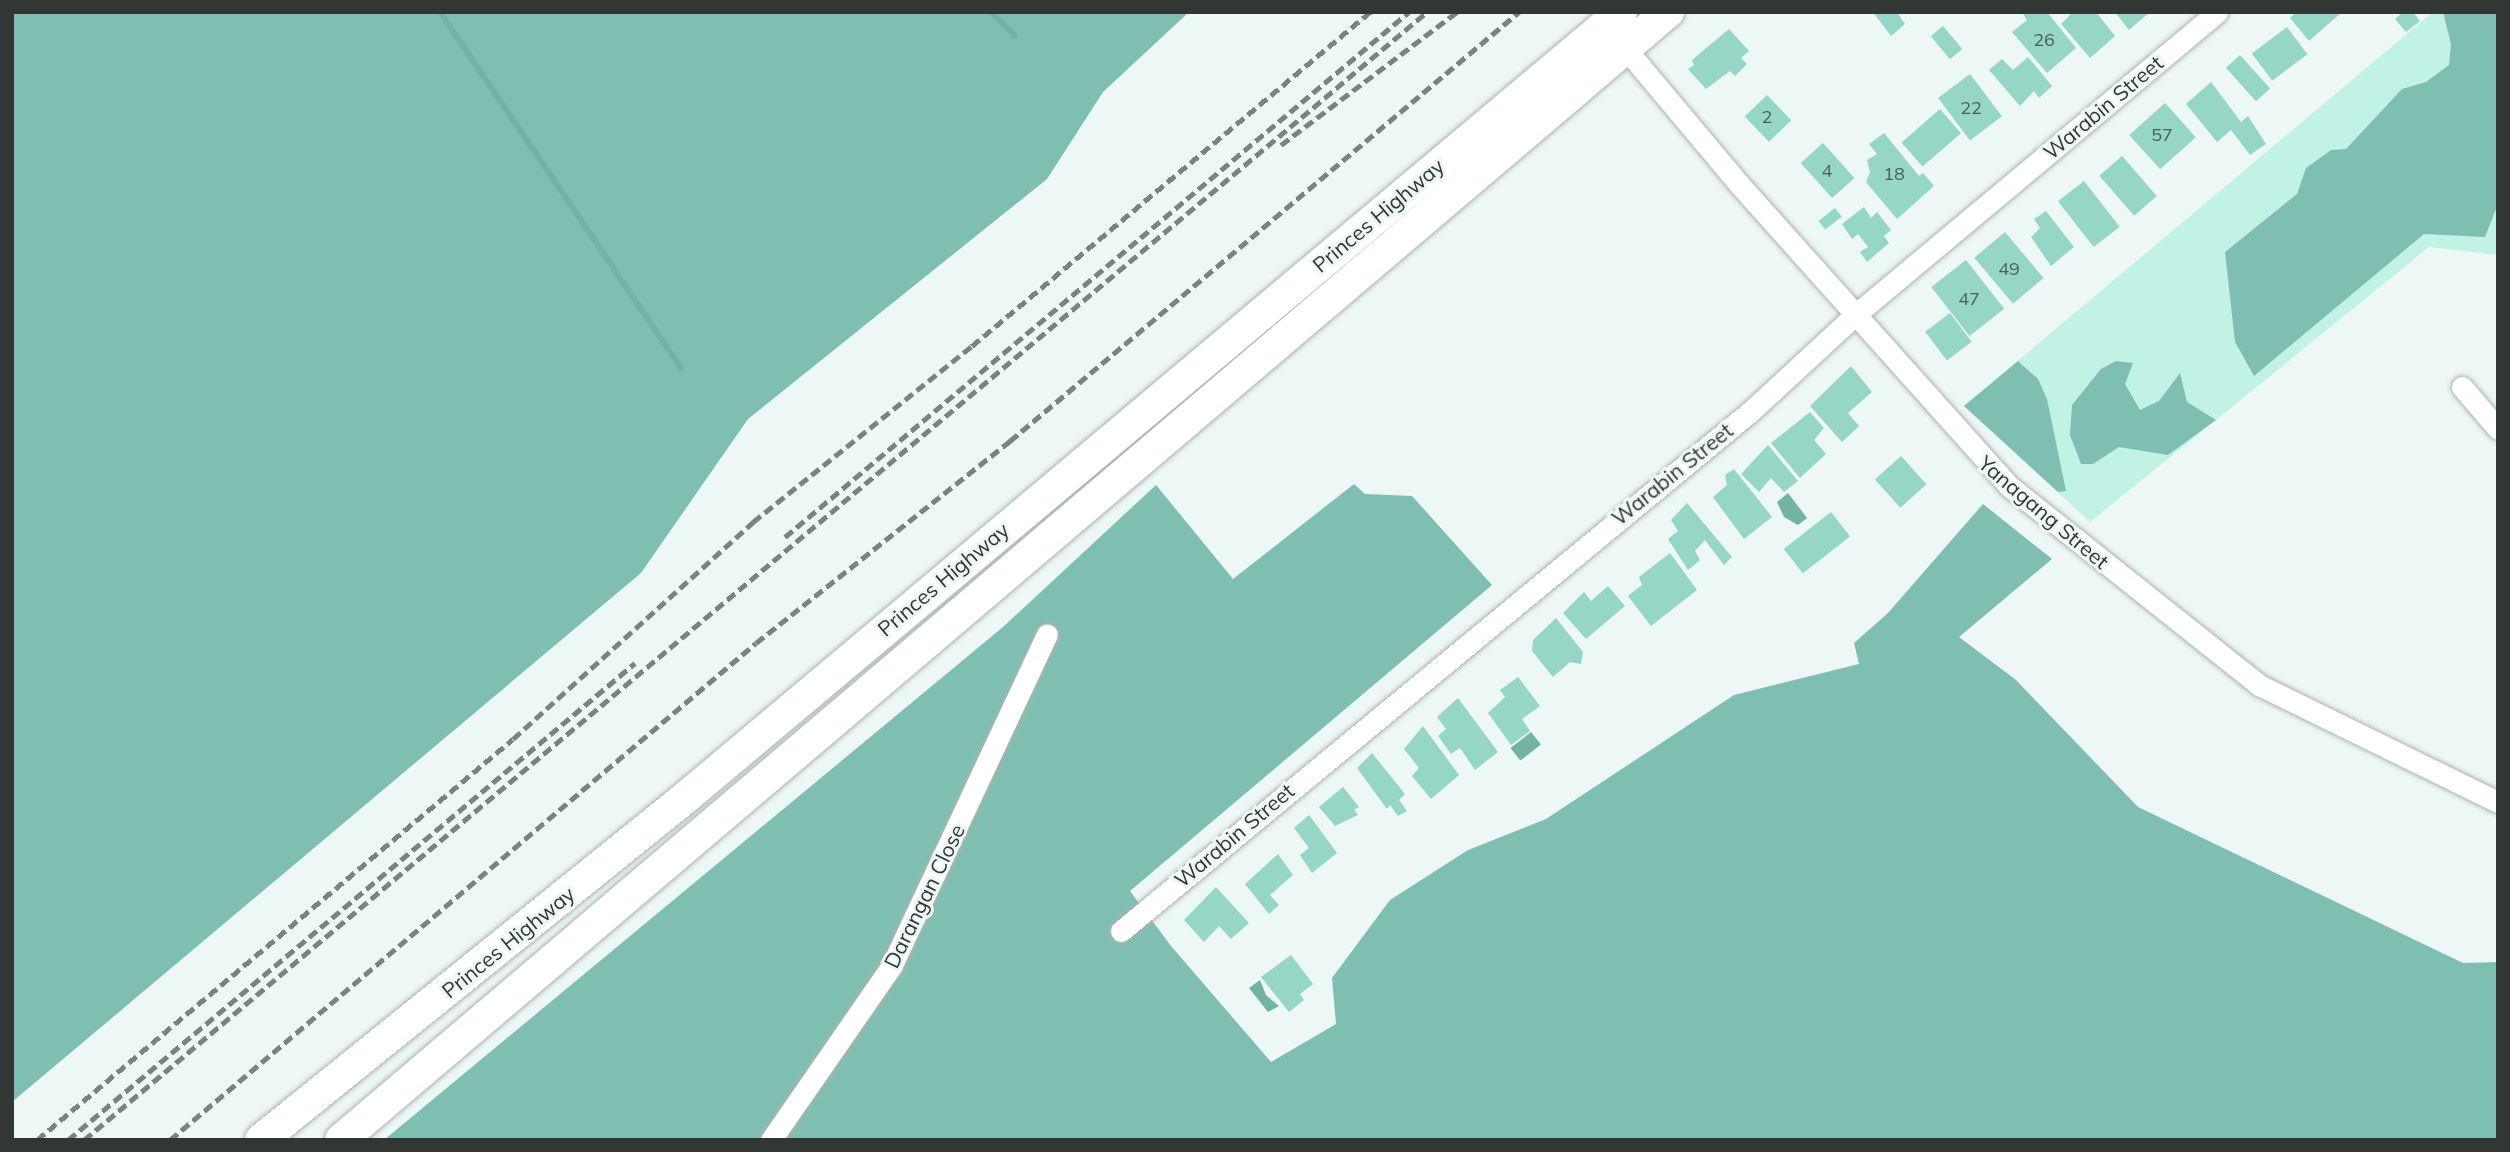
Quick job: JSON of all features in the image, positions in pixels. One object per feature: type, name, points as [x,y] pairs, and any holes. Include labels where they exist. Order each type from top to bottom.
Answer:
[{"type":"highway","name":"Princes Highway","points":[[261,1140],[685,798],[1621,12]]},
{"type":"highway","name":"Princes Highway","points":[[341,1140],[1668,12]]},
{"type":"street","name":"Warabin Street","points":[[1121,930],[1751,411],[1855,315],[2217,12]]},
{"type":"street","name":"Yanagang Street","points":[[1625,48],[1989,468],[2234,667],[2284,700],[2498,802]]},
{"type":"street","points":[[2462,387],[2498,429]]},
{"type":"street","name":"Darangan Close","points":[[771,1140],[892,965],[1047,634]]},
{"type":"shaded area","points":[[12,12],[1189,12],[1103,92],[1047,179],[748,419],[641,573],[12,1102]]},
{"type":"shaded area","points":[[2433,12],[2498,12],[2498,255],[2429,247],[2090,522],[1964,406]]},
{"type":"shaded area","points":[[2443,12],[2498,12],[2498,204],[2485,237],[2424,234],[2254,376],[2235,342],[2225,252],[2297,194],[2306,168],[2331,150],[2346,149],[2402,89],[2426,82],[2449,65],[2451,44]]},
{"type":"shaded area","points":[[2018,361],[2038,379],[2047,399],[2066,491],[2058,492],[1964,406]]},
{"type":"shaded area","points":[[2116,361],[2133,363],[2125,384],[2140,410],[2159,401],[2180,373],[2187,402],[2216,420],[2168,455],[2119,447],[2093,464],[2081,464],[2070,435],[2072,405],[2101,369]]},
{"type":"shaded area","points":[[1354,484],[1365,494],[1412,496],[1492,585],[1130,891],[1171,946],[1271,1062],[1336,1024],[1332,978],[1390,900],[1468,850],[1546,819],[1734,695],[1859,664],[1854,643],[1888,613],[1983,504],[2052,559],[1959,637],[2016,680],[2138,807],[2463,963],[2498,962],[2498,1140],[384,1140],[1003,627],[1156,485],[1233,579]]},
{"type":"shaded area","points":[[1788,493],[1807,518],[1798,525],[1784,517],[1777,502]]},
{"type":"shaded area","points":[[1531,732],[1541,745],[1520,761],[1511,748]]},
{"type":"shaded area","points":[[1260,980],[1266,995],[1279,1006],[1268,1012],[1249,988]]},
{"type":"building","points":[[1873,12],[1897,12],[1905,24],[1891,36]]},
{"type":"building","points":[[2022,12],[2047,12],[2076,48],[2047,73],[2012,32],[2027,20]]},
{"type":"building","points":[[2073,12],[2096,12],[2115,36],[2090,58],[2061,24]]},
{"type":"building","points":[[2115,12],[2150,12],[2129,30]]},
{"type":"building","points":[[2296,12],[2342,12],[2309,41],[2290,18]]},
{"type":"building","points":[[2403,12],[2413,12],[2420,21],[2406,32],[2395,19]]},
{"type":"building","points":[[1943,26],[1962,49],[1950,59],[1931,36]]},
{"type":"building","points":[[2287,27],[2307,54],[2272,81],[2252,53]]},
{"type":"building","points":[[1729,29],[1749,51],[1741,58],[1747,64],[1735,76],[1730,71],[1706,89],[1688,69],[1694,65],[1692,60]]},
{"type":"building","points":[[2240,55],[2270,88],[2256,101],[2226,68]]},
{"type":"building","points":[[2028,57],[2052,86],[2039,98],[2034,91],[2020,106],[1989,70],[2002,59],[2013,70]]},
{"type":"building","points":[[1970,74],[2002,116],[1970,140],[1938,98]]},
{"type":"building","points":[[2211,82],[2241,122],[2248,116],[2266,144],[2250,155],[2231,130],[2217,142],[2186,104]]},
{"type":"building","points":[[1767,95],[1791,120],[1769,142],[1745,117]]},
{"type":"building","points":[[2165,103],[2196,137],[2160,169],[2129,135]]},
{"type":"building","points":[[1940,109],[1961,133],[1923,167],[1902,142]]},
{"type":"building","points":[[1884,133],[1919,176],[1923,173],[1934,186],[1897,219],[1866,182],[1870,172],[1867,160],[1877,154],[1869,144]]},
{"type":"building","points":[[1823,143],[1854,178],[1832,198],[1801,163]]},
{"type":"building","points":[[2122,156],[2157,196],[2134,216],[2099,176]]},
{"type":"building","points":[[2084,181],[2120,227],[2094,247],[2058,201]]},
{"type":"building","points":[[1864,207],[1871,218],[1877,212],[1891,230],[1884,236],[1889,243],[1867,262],[1860,252],[1868,247],[1858,234],[1852,239],[1842,224]]},
{"type":"building","points":[[1835,208],[1842,217],[1825,230],[1818,221]]},
{"type":"building","points":[[2046,211],[2074,247],[2051,266],[2031,237],[2040,228],[2034,219]]},
{"type":"building","points":[[2005,232],[2044,278],[2013,304],[1974,258]]},
{"type":"building","points":[[1966,260],[2004,309],[1969,336],[1931,287]]},
{"type":"building","points":[[1950,313],[1972,342],[1947,360],[1925,332]]},
{"type":"building","points":[[1851,366],[1872,392],[1848,413],[1859,426],[1842,442],[1810,406]]},
{"type":"building","points":[[1810,412],[1824,428],[1814,440],[1826,454],[1800,478],[1771,443]]},
{"type":"building","points":[[1768,445],[1798,481],[1784,492],[1771,478],[1759,492],[1741,474]]},
{"type":"building","points":[[1901,456],[1926,484],[1900,508],[1875,479]]},
{"type":"building","points":[[1734,469],[1772,517],[1744,539],[1713,497],[1727,485],[1725,475]]},
{"type":"building","points":[[1687,503],[1732,557],[1724,565],[1705,540],[1695,551],[1700,560],[1688,570],[1668,539],[1678,531],[1671,520]]},
{"type":"building","points":[[1831,512],[1850,536],[1803,573],[1784,549]]},
{"type":"building","points":[[1670,553],[1697,590],[1651,626],[1628,596],[1642,585],[1639,577]]},
{"type":"building","points":[[1608,586],[1625,606],[1586,639],[1563,613],[1584,592],[1591,601]]},
{"type":"building","points":[[1556,618],[1583,652],[1581,664],[1570,662],[1553,677],[1532,651],[1533,640]]},
{"type":"building","points":[[1518,677],[1540,706],[1522,719],[1530,731],[1511,745],[1488,713],[1505,697],[1500,690]]},
{"type":"building","points":[[1458,698],[1498,752],[1475,770],[1460,748],[1451,754],[1438,736],[1446,729],[1437,717]]},
{"type":"building","points":[[1423,726],[1459,775],[1431,799],[1412,776],[1419,768],[1404,749]]},
{"type":"building","points":[[1372,753],[1405,794],[1399,800],[1407,811],[1398,816],[1390,805],[1387,809],[1357,768]]},
{"type":"building","points":[[1343,787],[1359,807],[1354,810],[1358,815],[1335,826],[1319,807]]},
{"type":"building","points":[[1309,815],[1337,853],[1312,873],[1300,855],[1309,848],[1294,828]]},
{"type":"building","points":[[1278,854],[1293,875],[1270,895],[1279,905],[1269,914],[1245,884]]},
{"type":"building","points":[[1216,887],[1249,923],[1231,939],[1219,926],[1204,942],[1184,920]]},
{"type":"building","points":[[1291,955],[1313,984],[1300,994],[1304,1000],[1289,1012],[1261,977]]},
{"type":"waterway","points":[[440,12],[681,368]]},
{"type":"waterway","points":[[991,12],[1014,35]]},
{"type":"railway","points":[[37,1140],[513,739],[753,522],[972,346],[1370,12]]},
{"type":"railway","points":[[785,537],[1409,12]]},
{"type":"railway","points":[[84,1140],[1427,12]]},
{"type":"railway","points":[[1281,145],[1457,12]]},
{"type":"railway","points":[[170,1140],[756,643],[1010,441],[1519,12]]},
{"type":"railway","points":[[68,1140],[635,663]]}]
